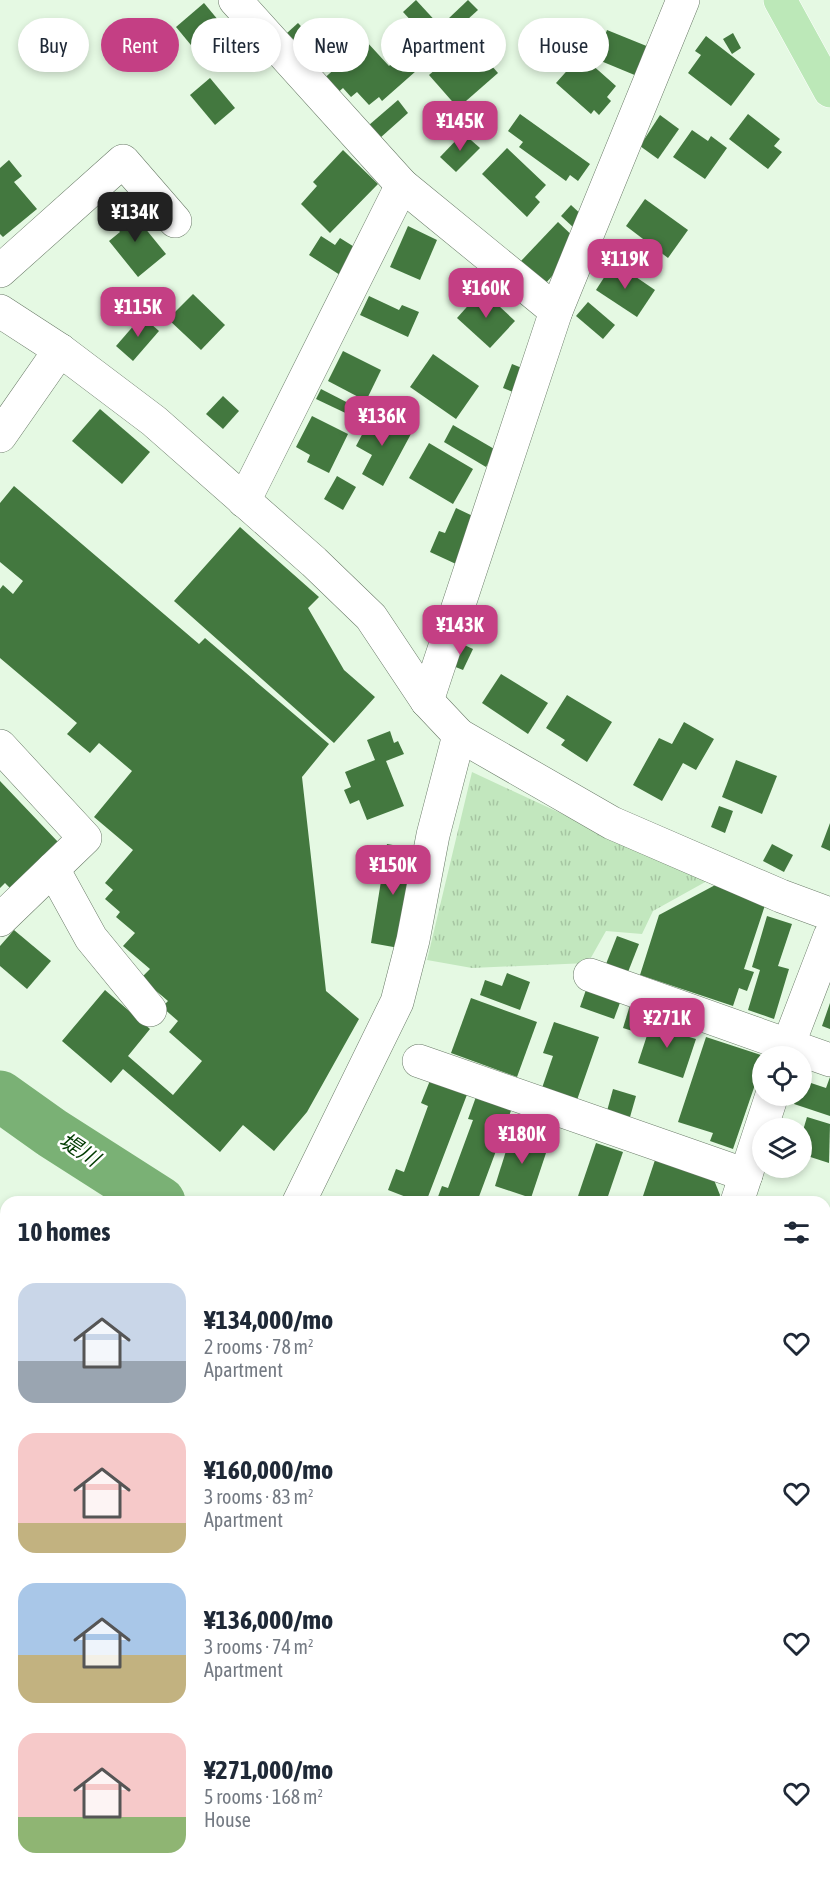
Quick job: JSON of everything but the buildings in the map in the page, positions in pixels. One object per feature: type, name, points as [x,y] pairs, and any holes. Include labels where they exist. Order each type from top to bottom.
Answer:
[{"type":"main road","points":[[780,0],[830,91]]},
{"type":"street","points":[[235,0],[402,185],[556,311]]},
{"type":"street","points":[[427,701],[556,311],[683,0]]},
{"type":"street","points":[[0,271],[123,161],[175,221]]},
{"type":"street","points":[[244,501],[402,185]]},
{"type":"street","points":[[0,310],[60,350],[154,421],[314,562],[371,617],[427,701],[459,735],[612,824],[781,896],[830,914]]},
{"type":"street","points":[[0,436],[60,350]]},
{"type":"street","points":[[302,1196],[397,1002],[413,940],[433,835],[459,735]]},
{"type":"street","points":[[0,746],[84,838],[0,921]]},
{"type":"street","points":[[53,869],[91,938],[150,1010]]},
{"type":"street","points":[[788,1046],[830,936]]},
{"type":"street","points":[[590,975],[773,1046]]},
{"type":"street","points":[[812,1056],[830,1060]]},
{"type":"street","points":[[419,1061],[742,1188],[768,1106]]},
{"type":"green space","points":[[472,772],[707,881],[653,911],[642,934],[606,931],[588,963],[472,968],[427,960]]},
{"type":"waterway","name":"堤川","points":[[0,1096],[52,1133],[151,1196]]}]
